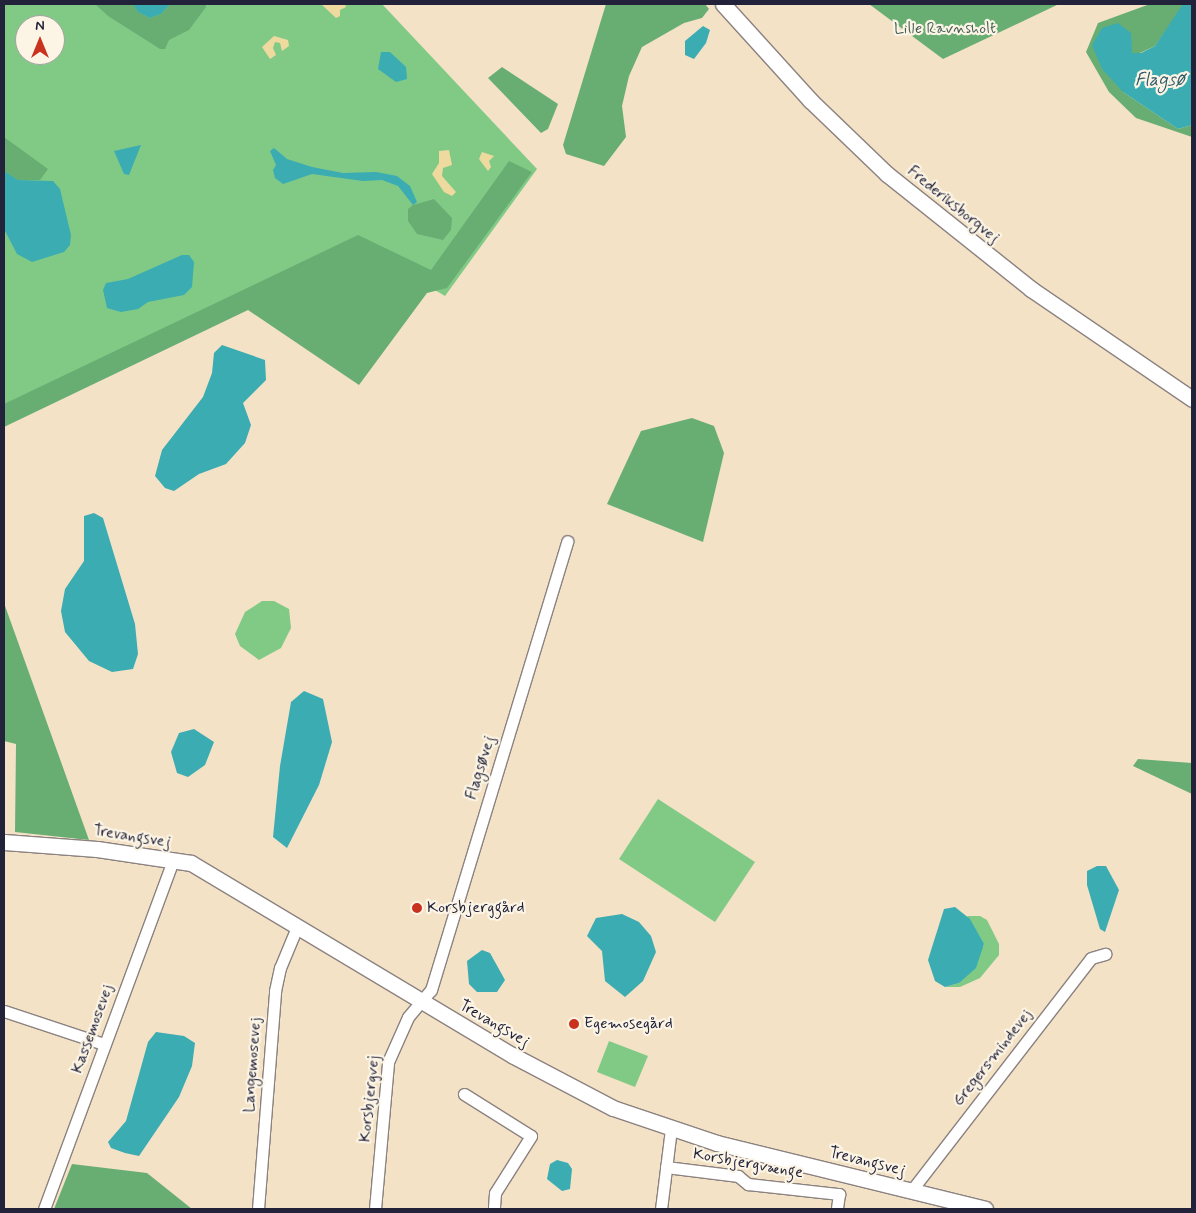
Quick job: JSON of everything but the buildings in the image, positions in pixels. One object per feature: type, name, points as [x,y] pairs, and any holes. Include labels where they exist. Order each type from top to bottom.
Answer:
[{"type":"street","name":"Frederiksborgvej","points":[[723,4],[810,100],[887,174],[1031,289],[1192,398]]},
{"type":"street","name":"Flagsøvej","points":[[420,1001],[431,990],[567,541]]},
{"type":"street","name":"Trevangsvej","points":[[4,842],[89,848],[173,861],[204,869],[420,1001],[560,1082],[613,1108],[671,1129],[986,1209]]},
{"type":"street","name":"Kassemosevej","points":[[44,1209],[173,861]]},
{"type":"street","name":"Langemosevej","points":[[258,1209],[275,991],[280,968],[297,927]]},
{"type":"street","name":"Gregersmindevej","points":[[911,1191],[1091,958],[1105,954]]},
{"type":"street","name":"Korsbjergvej","points":[[375,1209],[388,1062],[398,1034],[420,1001]]},
{"type":"street","points":[[4,1011],[104,1044]]},
{"type":"street","points":[[464,1094],[530,1136],[495,1193],[494,1209]]},
{"type":"street","points":[[661,1209],[671,1129]]},
{"type":"street","name":"Korsbjergvænge","points":[[666,1168],[738,1176],[748,1184],[839,1194],[837,1209]]},
{"type":"green space","points":[[4,4],[382,4],[537,169],[445,296],[357,244],[243,304],[4,407]]},
{"type":"green space","points":[[95,4],[133,4],[138,12],[150,18],[161,14],[170,4],[206,4],[206,7],[189,30],[169,40],[165,49],[160,49],[108,16]]},
{"type":"green space","points":[[606,4],[705,4],[709,9],[702,18],[684,23],[642,47],[629,76],[622,106],[626,137],[604,166],[566,154],[563,145]]},
{"type":"green space","name":"Lille Ravnsholt","points":[[869,4],[1059,4],[943,59]]},
{"type":"green space","points":[[1150,4],[1185,4],[1155,46],[1140,53],[1131,53],[1123,92],[1178,129],[1192,125],[1192,137],[1136,118],[1109,92],[1086,52],[1098,23]]},
{"type":"green space","points":[[502,67],[558,104],[548,129],[541,133],[488,78]]},
{"type":"green space","points":[[4,137],[48,169],[40,180],[18,180],[4,171]]},
{"type":"green space","points":[[509,161],[532,172],[447,288],[427,293],[359,385],[248,310],[4,427],[4,404],[358,235],[431,270]]},
{"type":"green space","points":[[434,199],[452,218],[451,230],[443,240],[417,234],[408,221],[408,209],[413,205]]},
{"type":"green space","points":[[692,418],[714,426],[724,453],[703,542],[607,504],[641,431]]},
{"type":"green space","points":[[262,601],[274,601],[289,609],[291,628],[281,648],[259,660],[240,646],[235,634],[245,612]]},
{"type":"green space","points":[[4,603],[89,840],[15,832],[16,744],[4,741]]},
{"type":"green space","points":[[1138,759],[1192,763],[1192,794],[1133,766]]},
{"type":"green space","points":[[658,799],[755,862],[715,922],[619,859]]},
{"type":"green space","points":[[967,916],[980,916],[987,920],[999,944],[999,955],[980,978],[960,987],[945,987],[959,983],[984,945]]},
{"type":"green space","points":[[609,1041],[648,1056],[635,1087],[597,1072]]},
{"type":"green space","points":[[72,1164],[147,1173],[192,1209],[54,1209]]},
{"type":"sand","points":[[321,4],[345,4],[346,7],[340,10],[340,16],[336,18]]},
{"type":"sand","points":[[274,36],[288,40],[289,46],[282,51],[280,43],[275,42],[273,48],[276,55],[270,59],[262,47]]},
{"type":"sand","points":[[449,150],[452,165],[443,168],[442,176],[456,192],[452,196],[444,192],[432,174],[439,163],[439,151]]},
{"type":"sand","points":[[482,152],[494,156],[489,161],[491,167],[488,171],[479,159]]},
{"type":"water","points":[[133,4],[170,4],[161,14],[150,18],[138,12]]},
{"type":"water","name":"Flagsø","points":[[1183,4],[1192,4],[1192,125],[1178,129],[1123,92],[1102,69],[1092,45],[1102,28],[1118,23],[1131,33],[1132,53],[1141,53],[1155,46]]},
{"type":"water","points":[[703,26],[710,30],[706,43],[694,59],[685,55],[685,41]]},
{"type":"water","points":[[381,52],[390,52],[406,67],[407,79],[396,82],[378,69]]},
{"type":"water","points":[[141,145],[129,175],[124,174],[114,151]]},
{"type":"water","points":[[274,148],[287,159],[312,167],[343,173],[376,172],[397,176],[410,186],[417,202],[413,205],[398,186],[382,180],[363,181],[312,174],[283,184],[275,178],[273,170],[276,165],[270,151]]},
{"type":"water","points":[[4,171],[18,180],[53,181],[60,189],[71,235],[70,245],[64,252],[32,262],[17,254],[4,229]]},
{"type":"water","points":[[182,255],[189,255],[194,262],[192,287],[184,295],[148,302],[138,309],[121,312],[107,308],[103,290],[106,283],[128,279]]},
{"type":"water","points":[[222,345],[265,360],[266,380],[243,403],[251,425],[245,443],[226,464],[199,474],[174,491],[165,488],[155,476],[162,450],[203,397],[212,373],[214,353]]},
{"type":"water","points":[[94,513],[103,518],[135,624],[138,654],[133,669],[112,672],[89,661],[65,632],[61,611],[65,589],[84,561],[84,516]]},
{"type":"water","points":[[304,691],[323,699],[332,742],[319,785],[287,848],[273,837],[280,766],[291,702]]},
{"type":"water","points":[[194,729],[214,742],[205,765],[188,777],[177,773],[171,752],[179,733]]},
{"type":"water","points":[[1097,866],[1106,866],[1119,890],[1105,932],[1100,929],[1087,885],[1087,871]]},
{"type":"water","points":[[955,907],[970,919],[984,944],[976,968],[959,983],[945,987],[935,981],[928,960],[944,909]]},
{"type":"water","points":[[622,914],[639,922],[651,936],[656,952],[643,981],[625,997],[605,981],[602,951],[587,936],[596,918]]},
{"type":"water","points":[[482,950],[490,953],[505,980],[497,992],[477,992],[469,984],[467,961]]},
{"type":"water","points":[[156,1032],[184,1036],[195,1043],[192,1066],[179,1097],[139,1156],[111,1148],[108,1142],[126,1121],[148,1042]]},
{"type":"water","points":[[557,1160],[568,1163],[572,1169],[570,1189],[562,1191],[547,1179],[550,1164]]},
{"type":"place","name":"Korsbjerggård","points":[[417,908]]},
{"type":"place","name":"Egemosegård","points":[[574,1024]]}]
